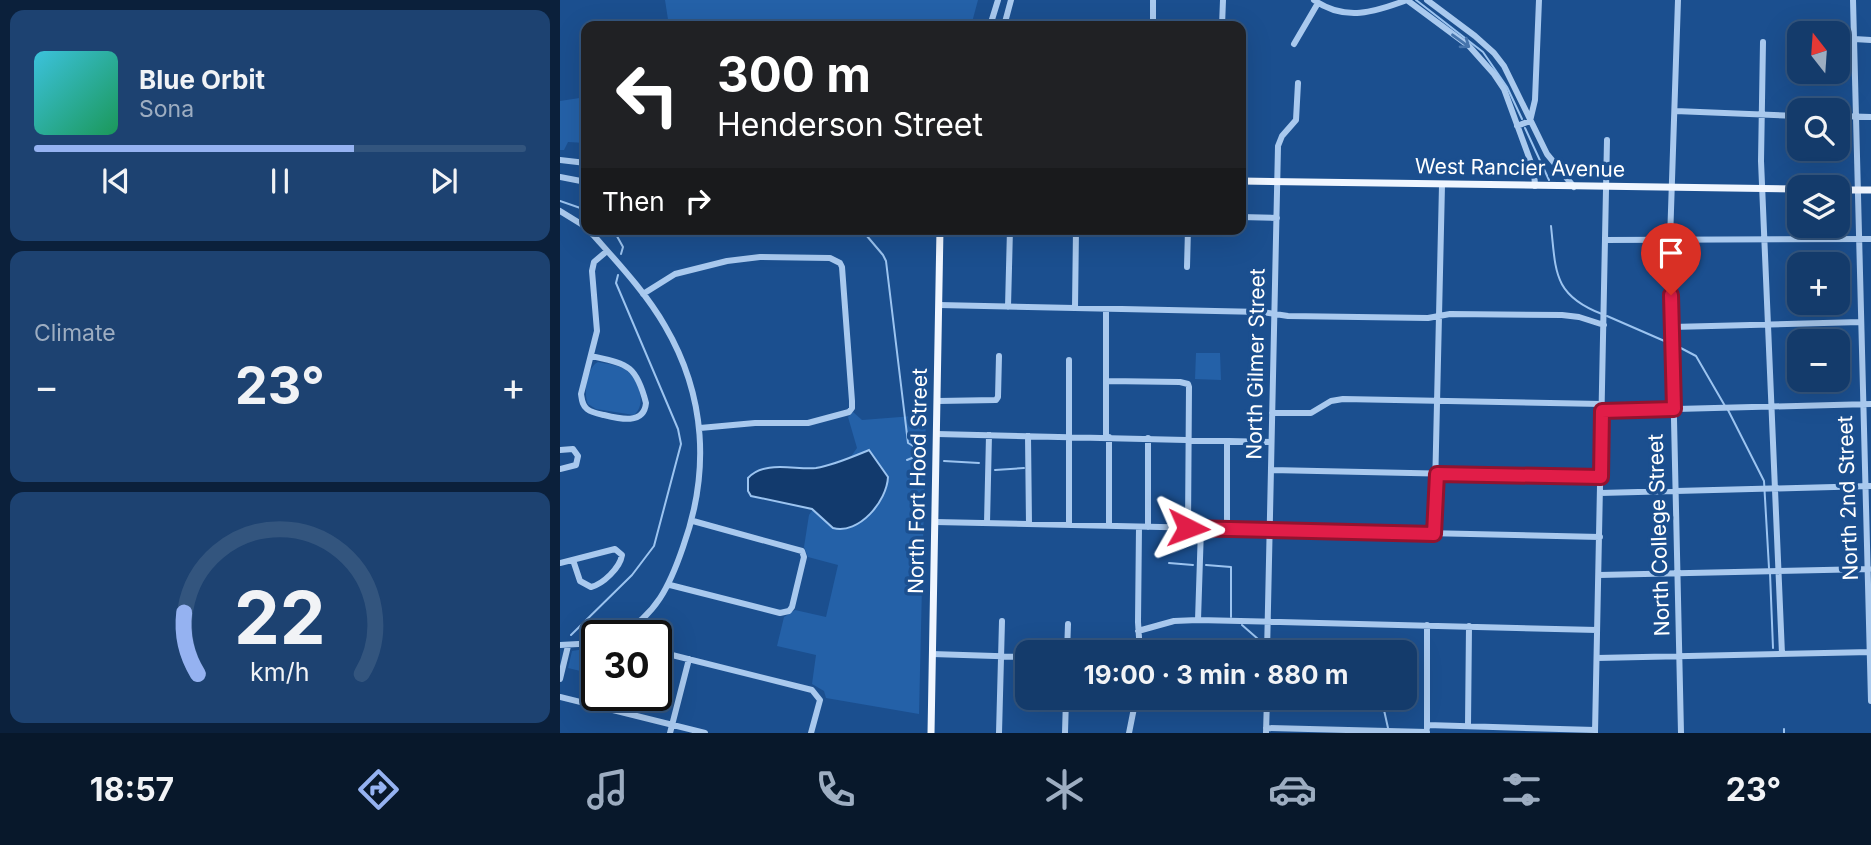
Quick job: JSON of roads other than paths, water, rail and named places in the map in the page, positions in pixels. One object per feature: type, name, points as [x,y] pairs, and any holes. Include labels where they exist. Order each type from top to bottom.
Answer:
[{"type":"main road","name":"West Rancier Avenue","points":[[1246,181],[1787,189]]},
{"type":"main road","points":[[1850,190],[1871,190]]},
{"type":"main road","name":"North Fort Hood Street","points":[[931,733],[940,235]]},
{"type":"street","points":[[1153,0],[1153,21]]},
{"type":"street","points":[[1222,21],[1223,0]]},
{"type":"street","points":[[1294,44],[1316,1],[1339,13],[1350,14],[1377,12],[1407,0],[1469,46],[1485,62],[1504,89],[1534,170],[1535,186]]},
{"type":"street","points":[[1427,0],[1494,53],[1504,66],[1547,154],[1574,187]]},
{"type":"street","points":[[1530,121],[1535,100],[1539,0]]},
{"type":"street","name":"North College Street","points":[[1678,0],[1670,240],[1681,733]]},
{"type":"street","name":"North 2nd Street","points":[[1853,0],[1860,322],[1868,486],[1871,701]]},
{"type":"street","points":[[992,21],[998,4]]},
{"type":"street","points":[[1005,21],[1010,4]]},
{"type":"street","points":[[1854,39],[1871,40]]},
{"type":"street","points":[[1763,42],[1762,188],[1776,572],[1782,654]]},
{"type":"street","name":"North Gilmer Street","points":[[1267,640],[1279,141],[1296,120],[1298,83]]},
{"type":"street","points":[[1675,111],[1787,116]]},
{"type":"street","points":[[1850,117],[1871,117]]},
{"type":"street","points":[[1517,126],[1530,121]]},
{"type":"street","points":[[1267,710],[1266,730],[1389,731],[1468,725],[1595,732],[1607,140]]},
{"type":"street","points":[[560,160],[581,163]]},
{"type":"street","points":[[560,177],[581,181]]},
{"type":"street","points":[[1434,534],[1442,184]]},
{"type":"street","points":[[560,211],[581,224]]},
{"type":"street","points":[[1246,218],[1277,218]]},
{"type":"street","points":[[593,235],[643,294],[664,324],[681,356],[692,389],[700,428],[701,478],[693,521],[670,585],[653,609],[641,620]]},
{"type":"street","points":[[1008,307],[1010,235]]},
{"type":"street","points":[[1075,308],[1076,235]]},
{"type":"street","points":[[1187,267],[1188,235]]},
{"type":"street","points":[[1605,240],[1871,239]]},
{"type":"street","points":[[591,356],[624,364],[633,371],[646,402],[642,415],[629,419],[587,409],[580,394],[597,331],[592,271],[594,262],[607,251]]},
{"type":"street","points":[[643,294],[675,274],[727,261],[760,257],[830,258],[839,262],[842,267],[852,401],[849,412],[808,423],[755,423],[700,428]]},
{"type":"street","points":[[939,305],[1288,316],[1428,318],[1450,314],[1562,315],[1604,322]]},
{"type":"street","points":[[1106,309],[1109,526]]},
{"type":"street","points":[[1672,330],[1860,322]]},
{"type":"street","points":[[938,401],[996,400],[999,356]]},
{"type":"street","points":[[1069,360],[1069,525]]},
{"type":"street","points":[[1107,381],[1188,384],[1191,393],[1188,528]]},
{"type":"street","points":[[1272,413],[1311,413],[1335,400],[1674,409],[1871,404]]},
{"type":"street","points":[[937,434],[1271,442]]},
{"type":"street","points":[[987,523],[989,435]]},
{"type":"street","points":[[1028,436],[1029,524]]},
{"type":"street","points":[[1148,438],[1148,527]]},
{"type":"street","points":[[1227,440],[1227,530]]},
{"type":"street","points":[[560,450],[573,449],[578,456],[576,465],[560,469]]},
{"type":"street","points":[[1271,470],[1601,477]]},
{"type":"street","points":[[1600,493],[1868,486]]},
{"type":"street","points":[[670,585],[780,613],[789,611],[792,607],[804,557],[802,551],[693,521]]},
{"type":"street","points":[[936,522],[1600,537]]},
{"type":"street","points":[[1139,527],[1139,640]]},
{"type":"street","points":[[1199,620],[1201,528]]},
{"type":"street","points":[[560,563],[615,549],[622,555],[612,571],[598,585],[591,587],[580,581],[573,560]]},
{"type":"street","points":[[1599,575],[1869,569]]},
{"type":"street","points":[[1138,631],[1174,621],[1199,620],[1598,630]]},
{"type":"street","points":[[999,733],[1002,621]]},
{"type":"street","points":[[1067,640],[1068,624]]},
{"type":"street","points":[[1427,625],[1427,730]]},
{"type":"street","points":[[1468,725],[1469,626]]},
{"type":"street","points":[[560,679],[564,646]]},
{"type":"street","points":[[1597,658],[1870,652]]},
{"type":"street","points":[[932,654],[1015,656]]},
{"type":"street","points":[[672,655],[816,692],[820,700],[811,733]]},
{"type":"street","points":[[670,733],[689,659]]},
{"type":"street","points":[[560,697],[705,733]]},
{"type":"street","points":[[1065,733],[1066,710]]},
{"type":"street","points":[[1129,733],[1132,710]]},
{"type":"waterway","points":[[1416,0],[1483,52],[1507,87],[1522,119]]},
{"type":"waterway","points":[[1525,128],[1549,180]]},
{"type":"waterway","points":[[560,201],[581,208]]},
{"type":"waterway","points":[[1551,226],[1556,269],[1560,280],[1574,299],[1602,314]]},
{"type":"waterway","points":[[616,235],[623,247],[621,254]]},
{"type":"waterway","points":[[866,235],[886,261],[908,443],[927,454]]},
{"type":"waterway","points":[[571,635],[632,575],[654,546],[681,444],[678,429],[616,283],[618,275]]},
{"type":"waterway","points":[[1607,316],[1669,343]]},
{"type":"waterway","points":[[1675,345],[1696,356],[1725,406]]},
{"type":"waterway","points":[[1728,410],[1764,481],[1769,568]]},
{"type":"waterway","points":[[907,460],[922,454]]},
{"type":"waterway","points":[[944,461],[979,463]]},
{"type":"waterway","points":[[995,470],[1024,468]]},
{"type":"waterway","points":[[1169,563],[1193,565]]},
{"type":"waterway","points":[[1206,565],[1231,567],[1231,617]]},
{"type":"waterway","points":[[1770,573],[1773,648]]},
{"type":"waterway","points":[[1242,625],[1258,640]]},
{"type":"waterway","points":[[1384,710],[1388,728]]}]
